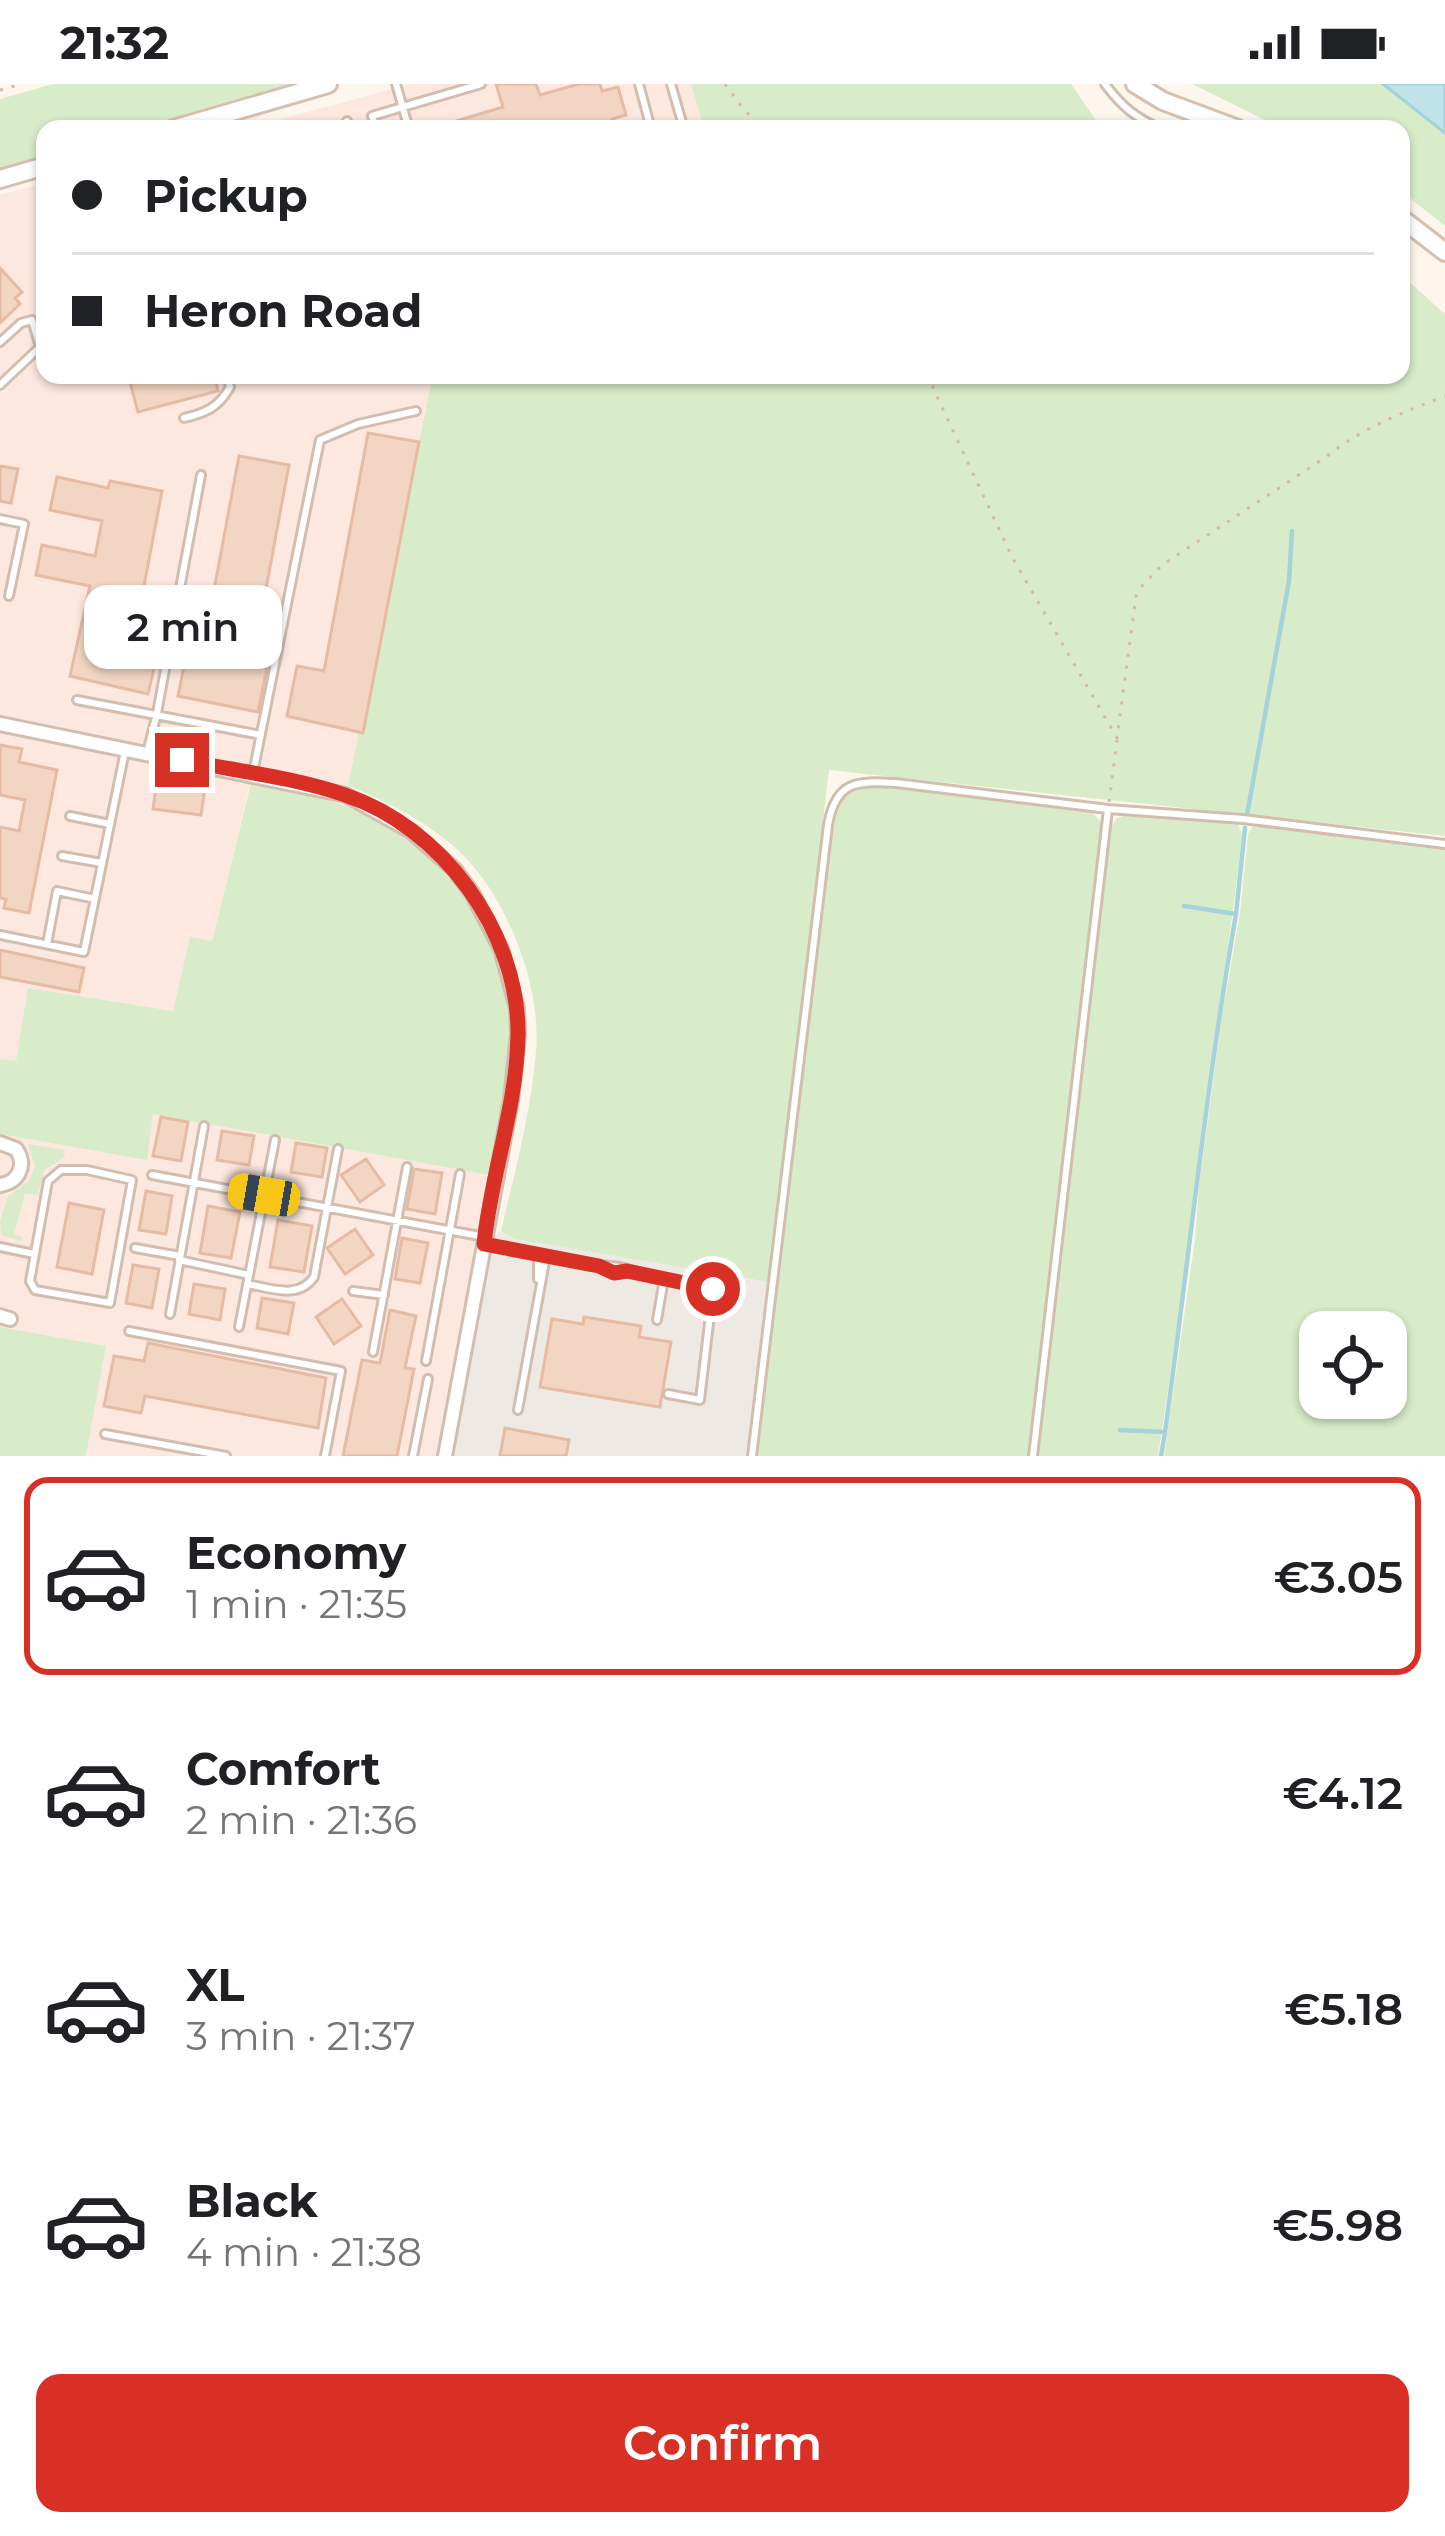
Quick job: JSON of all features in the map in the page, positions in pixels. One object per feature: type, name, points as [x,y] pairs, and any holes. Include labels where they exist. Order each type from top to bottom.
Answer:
[{"type":"street","points":[[213,120],[328,84]]},
{"type":"street","points":[[1150,91],[1187,120]]},
{"type":"street","points":[[1150,91],[1217,120]]},
{"type":"street","points":[[0,179],[36,169]]},
{"type":"street","points":[[1410,225],[1445,252]]},
{"type":"street","points":[[0,724],[346,795],[411,831],[454,869],[488,920],[511,983],[518,1034],[511,1100],[446,1456]]},
{"type":"street","points":[[0,1143],[16,1149],[22,1161],[16,1179],[0,1184]]},
{"type":"lane","points":[[396,84],[407,120]]},
{"type":"lane","points":[[373,120],[372,116],[481,84]]},
{"type":"lane","points":[[639,84],[649,120]]},
{"type":"lane","points":[[671,84],[681,120]]},
{"type":"lane","points":[[1106,84],[1121,106],[1141,120]]},
{"type":"lane","points":[[0,342],[21,323],[32,320],[36,334]]},
{"type":"lane","points":[[0,385],[36,351]]},
{"type":"lane","points":[[184,418],[221,402],[229,384]]},
{"type":"lane","points":[[252,774],[320,440],[358,424],[416,411]]},
{"type":"lane","points":[[147,753],[201,476]]},
{"type":"lane","points":[[0,519],[24,524],[9,596]]},
{"type":"lane","points":[[77,700],[261,735]]},
{"type":"lane","points":[[0,935],[84,952],[125,749]]},
{"type":"lane","points":[[752,1456],[831,808],[838,795],[862,782],[896,783],[1445,844]]},
{"type":"lane","points":[[1033,1456],[1109,805]]},
{"type":"lane","points":[[70,816],[110,824]]},
{"type":"lane","points":[[62,856],[102,863]]},
{"type":"lane","points":[[47,945],[57,891],[95,899]]},
{"type":"lane","points":[[170,1314],[204,1126]]},
{"type":"lane","points":[[239,1327],[275,1140]]},
{"type":"lane","points":[[135,1248],[294,1291],[308,1286],[314,1277],[338,1149]]},
{"type":"lane","points":[[374,1352],[406,1167]]},
{"type":"lane","points":[[61,1170],[87,1170],[132,1180],[110,1304],[35,1290],[30,1281],[34,1254],[49,1181],[61,1170]]},
{"type":"lane","points":[[152,1174],[450,1229],[614,1273],[627,1271],[713,1289],[700,1400],[668,1394]]},
{"type":"lane","points":[[426,1361],[460,1174]]},
{"type":"lane","points":[[0,1247],[34,1254]]},
{"type":"lane","points":[[518,1410],[542,1255]]},
{"type":"lane","points":[[657,1320],[664,1279]]},
{"type":"lane","points":[[353,1291],[384,1295]]},
{"type":"lane","points":[[129,1331],[341,1371],[325,1456]]},
{"type":"lane","points":[[413,1456],[428,1379]]},
{"type":"lane","points":[[105,1434],[226,1456]]},
{"type":"path","points":[[0,90],[22,84]]},
{"type":"path","points":[[725,84],[755,120]]},
{"type":"path","points":[[931,384],[1012,557],[1118,738]]},
{"type":"path","points":[[1109,805],[1136,596],[1141,587],[1162,565],[1351,436],[1445,396]]},
{"type":"shaded area","points":[[411,84],[691,84],[701,120],[277,120]]},
{"type":"shaded area","points":[[36,185],[36,384],[431,384],[346,795],[252,775],[212,941],[190,938],[173,1012],[29,989],[16,1062],[0,1059],[0,195]]},
{"type":"shaded area","points":[[153,1114],[496,1176],[446,1456],[86,1456],[106,1346],[0,1327],[0,1134],[146,1159]]},
{"type":"shaded area","points":[[501,1231],[514,1239],[768,1282],[747,1456],[445,1456],[484,1244]]},
{"type":"green space","points":[[53,84],[288,84],[165,120],[36,120],[36,158],[0,168],[0,99]]},
{"type":"green space","points":[[691,84],[1071,84],[1096,120],[701,120]]},
{"type":"green space","points":[[1192,84],[1383,84],[1445,133],[1445,226],[1410,198],[1410,120],[1265,120]]},
{"type":"green space","points":[[1410,283],[1445,314],[1445,836],[829,770],[768,1282],[514,1239],[501,1231],[536,1051],[526,967],[503,911],[470,863],[427,826],[348,785],[431,384],[1410,384]]},
{"type":"green space","points":[[251,783],[332,801],[394,830],[425,854],[475,913],[504,985],[510,1024],[509,1079],[489,1175],[153,1114],[147,1160],[0,1134],[0,1059],[16,1061],[28,988],[173,1011],[190,937],[212,941]]},
{"type":"green space","points":[[874,785],[1085,809],[1102,823],[1029,1456],[757,1456],[834,810],[851,792]]},
{"type":"green space","points":[[1130,814],[1238,824],[1242,834],[1164,1416],[1158,1456],[1035,1456],[1109,830],[1117,818]]},
{"type":"green space","points":[[1253,826],[1445,848],[1445,1456],[1164,1456],[1222,1015],[1248,834]]},
{"type":"green space","points":[[28,1144],[65,1150],[64,1158],[44,1170],[38,1195],[25,1193],[14,1234],[21,1241],[1,1235],[0,1222],[8,1196],[29,1181],[35,1166]]},
{"type":"green space","points":[[0,1327],[106,1346],[86,1456],[0,1456]]},
{"type":"water","points":[[1383,84],[1445,84],[1445,133]]},
{"type":"building","points":[[496,84],[536,84],[540,95],[579,84],[600,84],[602,91],[618,87],[626,115],[612,120],[459,120],[503,107]]},
{"type":"building","points":[[0,268],[22,292],[15,298],[20,304],[0,323]]},
{"type":"building","points":[[130,384],[216,384],[218,391],[138,412]]},
{"type":"building","points":[[368,433],[419,442],[363,733],[287,716],[297,666],[324,671]]},
{"type":"building","points":[[239,456],[289,465],[253,659],[268,662],[258,712],[178,696],[188,646],[203,649]]},
{"type":"building","points":[[0,466],[18,469],[11,503],[0,501]]},
{"type":"building","points":[[57,477],[108,488],[110,481],[162,491],[135,633],[161,639],[148,694],[70,676],[90,586],[36,575],[42,545],[95,556],[102,521],[50,510]]},
{"type":"building","points":[[0,745],[22,749],[19,762],[57,770],[29,913],[4,908],[6,899],[0,898],[0,827],[19,831],[25,800],[0,795]]},
{"type":"building","points":[[157,781],[205,788],[201,815],[153,809]]},
{"type":"building","points":[[0,950],[84,968],[79,992],[0,977]]},
{"type":"building","points":[[161,1117],[188,1122],[181,1161],[153,1156]]},
{"type":"building","points":[[222,1131],[254,1136],[249,1165],[217,1160]]},
{"type":"building","points":[[296,1143],[327,1148],[322,1177],[291,1172]]},
{"type":"building","points":[[366,1159],[384,1185],[360,1202],[341,1175]]},
{"type":"building","points":[[414,1169],[442,1173],[435,1214],[407,1209]]},
{"type":"building","points":[[146,1191],[172,1196],[166,1234],[139,1230]]},
{"type":"building","points":[[69,1203],[104,1210],[92,1274],[57,1267]]},
{"type":"building","points":[[208,1206],[240,1212],[231,1258],[200,1253]]},
{"type":"building","points":[[278,1220],[312,1226],[304,1272],[270,1267]]},
{"type":"building","points":[[355,1229],[373,1255],[345,1274],[327,1248]]},
{"type":"building","points":[[402,1238],[428,1243],[420,1283],[395,1279]]},
{"type":"building","points":[[133,1265],[159,1269],[152,1308],[126,1303]]},
{"type":"building","points":[[194,1284],[225,1289],[220,1320],[189,1314]]},
{"type":"building","points":[[262,1298],[294,1303],[288,1334],[257,1328]]},
{"type":"building","points":[[342,1299],[361,1326],[334,1344],[316,1317]]},
{"type":"building","points":[[390,1310],[416,1316],[405,1368],[414,1369],[397,1456],[343,1456],[362,1360],[380,1363]]},
{"type":"building","points":[[584,1317],[641,1326],[639,1337],[671,1342],[660,1407],[540,1387],[552,1319],[583,1324]]},
{"type":"building","points":[[148,1343],[326,1378],[318,1428],[145,1396],[141,1413],[104,1406],[114,1356],[144,1361]]},
{"type":"building","points":[[505,1428],[569,1440],[566,1456],[500,1456]]},
{"type":"waterway","points":[[1247,815],[1289,581],[1292,531]]},
{"type":"waterway","points":[[1236,914],[1245,828]]},
{"type":"waterway","points":[[1165,1432],[1236,914],[1184,906]]},
{"type":"waterway","points":[[1120,1430],[1165,1432],[1161,1456]]},
{"type":"route","points":[[182,760],[346,795],[411,831],[454,869],[472,893],[501,949],[517,1008],[518,1034],[511,1100],[484,1244],[713,1289]]}]
